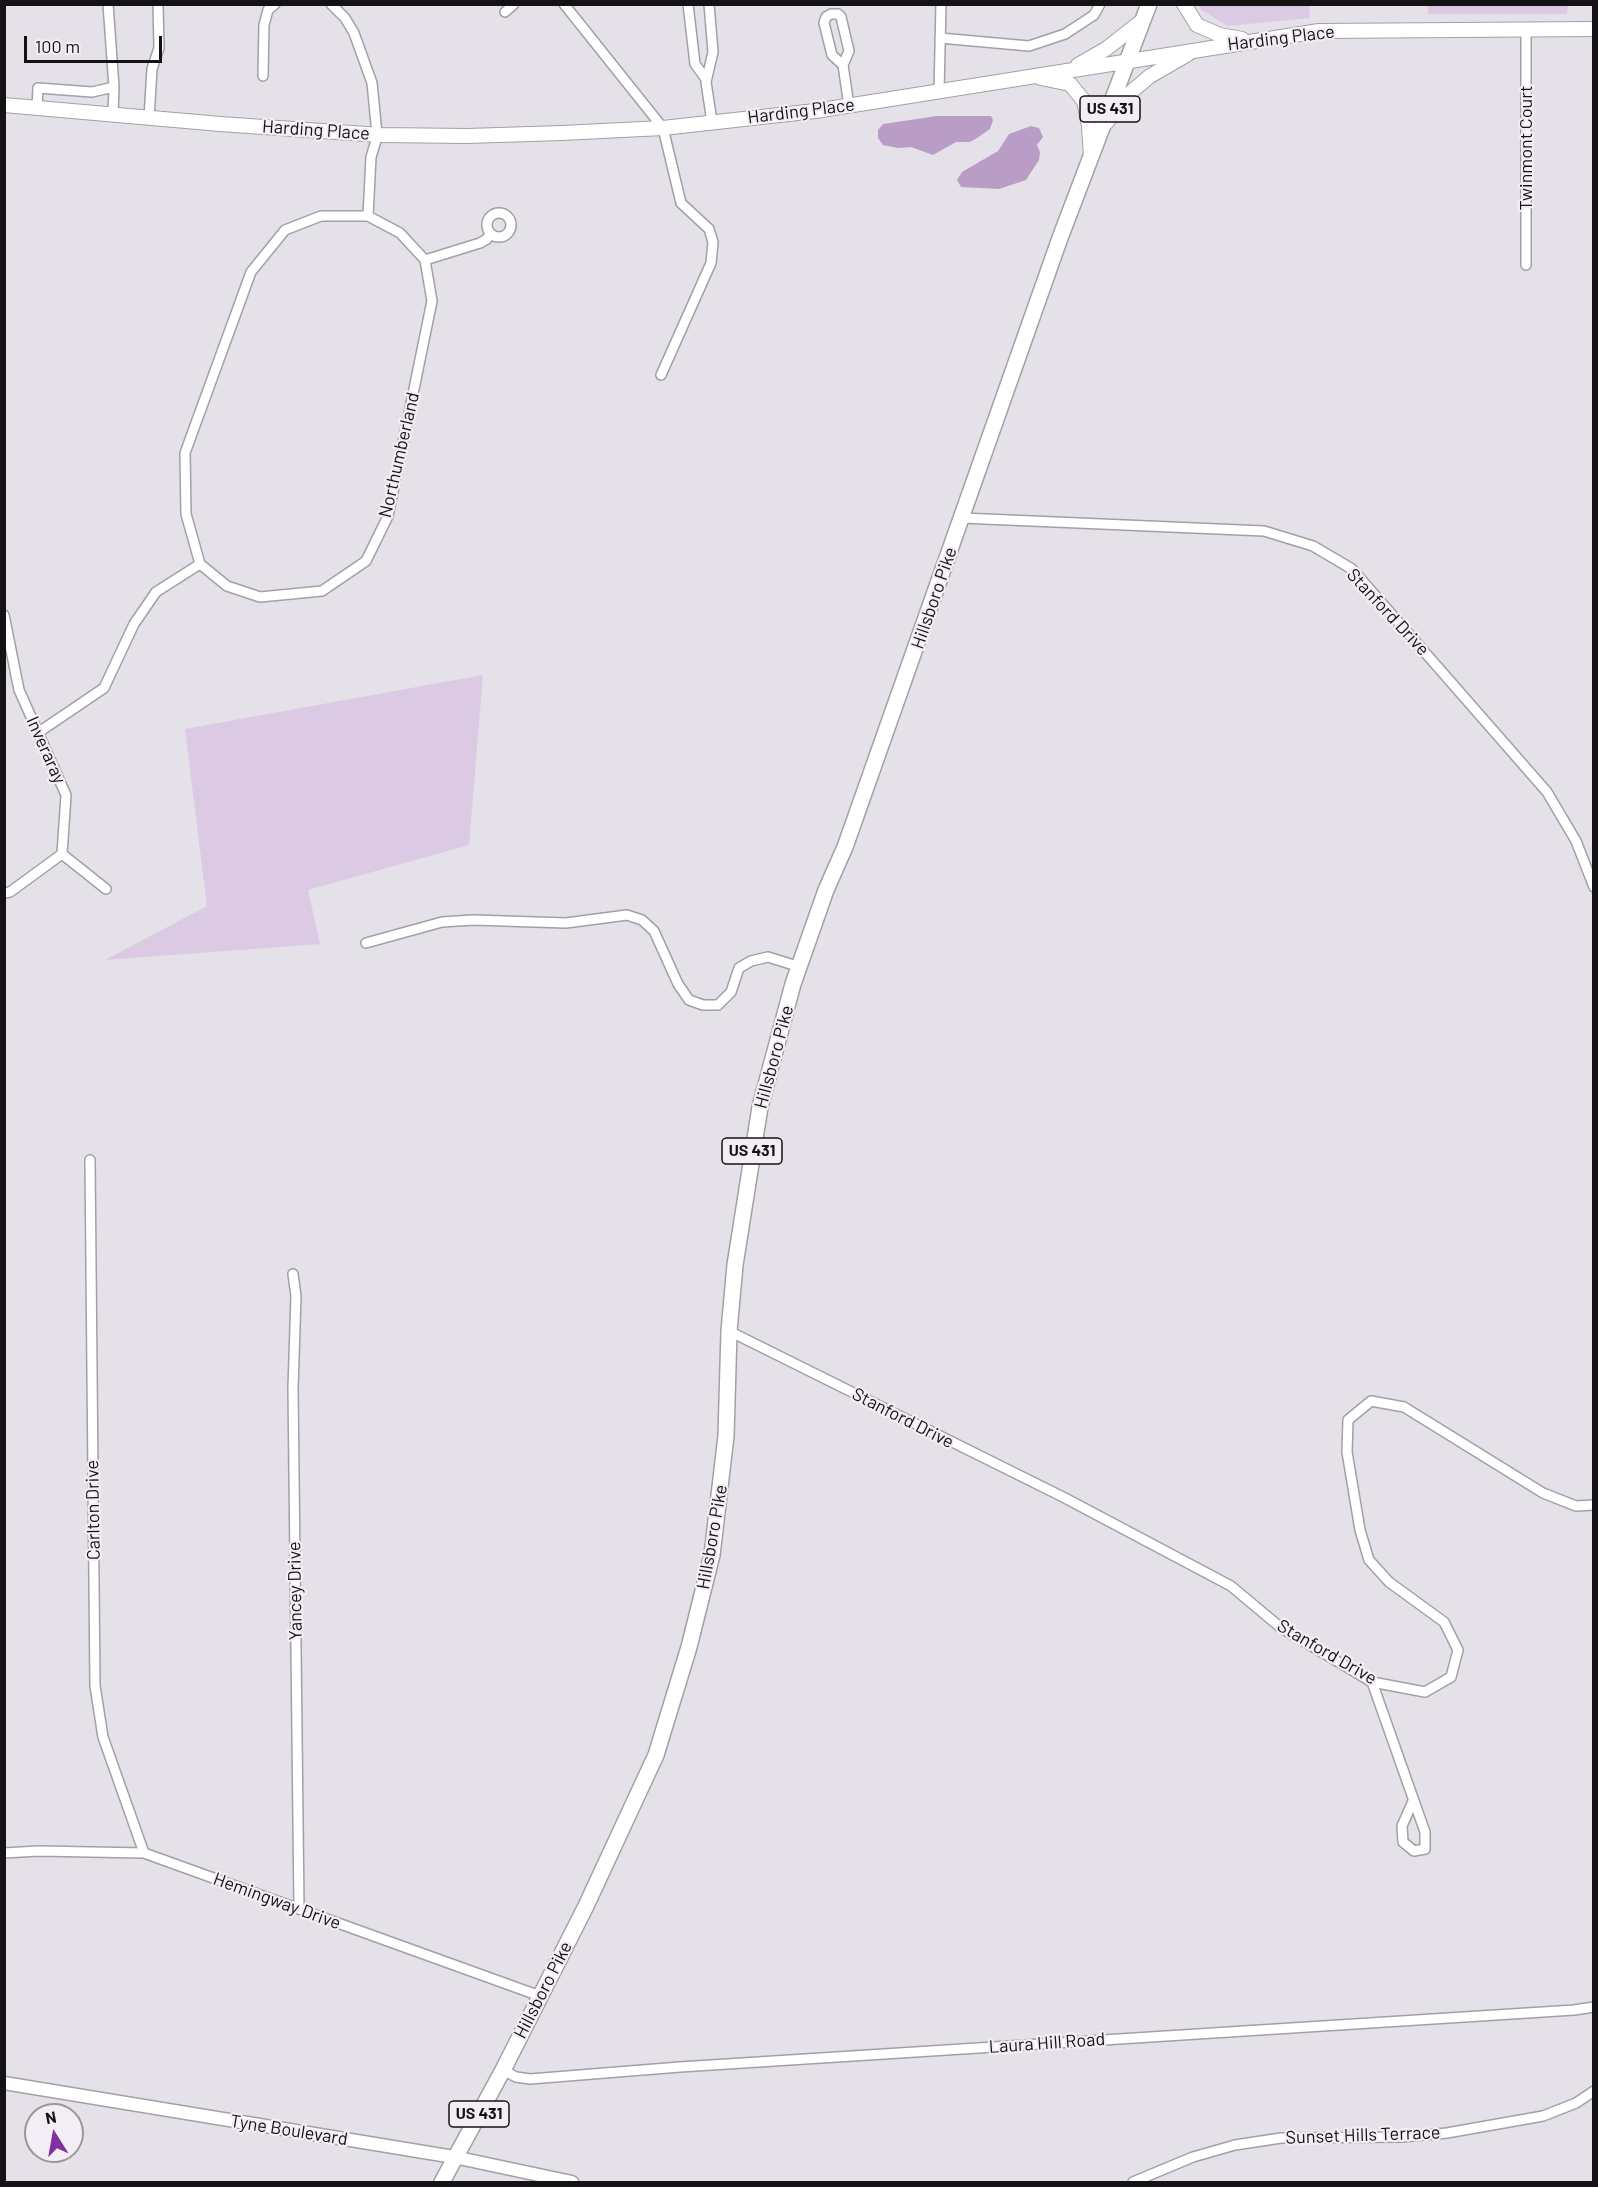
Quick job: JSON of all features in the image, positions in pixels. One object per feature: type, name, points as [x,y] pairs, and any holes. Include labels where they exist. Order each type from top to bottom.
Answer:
[{"type":"main road","name":"Hillsboro Pike","points":[[442,2182],[503,2070],[618,1841],[656,1755],[689,1647],[712,1555],[721,1496],[726,1436],[729,1331],[735,1265],[760,1107],[800,967],[826,890],[849,836],[1091,157],[1149,4]]},
{"type":"main road","points":[[1184,4],[1197,25],[1220,35],[1253,41]]},
{"type":"main road","points":[[1066,71],[1106,49],[1143,20]]},
{"type":"main road","name":"Harding Place","points":[[4,105],[378,134],[467,136],[663,128],[849,106],[1198,48],[1333,31],[1593,29]]},
{"type":"main road","points":[[1101,131],[1124,98],[1150,76],[1198,48]]},
{"type":"main road","points":[[1033,77],[1070,84],[1084,101],[1089,126],[1091,157]]},
{"type":"street","points":[[108,4],[114,87],[113,114]]},
{"type":"street","points":[[149,118],[152,69],[159,48],[159,4]]},
{"type":"street","points":[[263,76],[264,25],[268,10],[275,4]]},
{"type":"street","points":[[331,4],[345,18],[372,83],[378,134],[371,157],[368,216]]},
{"type":"street","points":[[505,12],[514,4]]},
{"type":"street","points":[[564,4],[663,128],[681,203],[709,229],[713,242],[711,263],[661,375]]},
{"type":"street","points":[[688,4],[695,64],[706,79]]},
{"type":"street","points":[[709,4],[714,52],[706,79],[712,122]]},
{"type":"street","points":[[939,92],[941,4]]},
{"type":"street","points":[[940,38],[1029,46],[1065,34],[1094,15],[1100,4]]},
{"type":"street","points":[[843,65],[832,55],[824,23],[826,17],[831,14],[838,14],[843,22],[849,51],[843,65],[849,106]]},
{"type":"street","name":"Twinmont Court","points":[[1526,31],[1526,265]]},
{"type":"street","points":[[37,107],[38,88],[92,92],[114,87]]},
{"type":"street","points":[[39,732],[104,688],[134,624],[156,592],[200,564],[186,514],[185,453],[251,272],[285,231],[321,216],[368,216],[400,233],[426,260],[480,243],[490,233]]},
{"type":"street","name":"Northumberland","points":[[200,564],[227,586],[260,597],[322,591],[366,561],[388,516],[432,301],[426,260]]},
{"type":"street","name":"Stanford Drive","points":[[962,518],[1264,531],[1313,546],[1352,569],[1547,792],[1576,841],[1593,886]]},
{"type":"street","name":"Inveraray","points":[[4,615],[19,690],[66,795],[62,854]]},
{"type":"street","points":[[4,893],[10,892],[62,854],[106,889]]},
{"type":"street","points":[[366,943],[442,922],[473,920],[566,923],[627,915],[642,920],[654,931],[678,984],[689,1000],[703,1005],[718,1005],[731,992],[740,968],[751,961],[768,957],[800,967]]},
{"type":"street","name":"Carlton Drive","points":[[90,1160],[95,1686],[103,1737],[144,1853]]},
{"type":"street","name":"Yancey Drive","points":[[293,1274],[296,1296],[293,1388],[299,1908]]},
{"type":"street","name":"Stanford Drive","points":[[729,1331],[1065,1498],[1231,1586],[1280,1627],[1372,1682],[1425,1692],[1451,1677],[1458,1650],[1444,1622],[1389,1582],[1369,1560],[1360,1530],[1347,1452],[1348,1420],[1371,1401],[1404,1407],[1543,1493],[1576,1506],[1593,1505]]},
{"type":"street","points":[[1372,1682],[1425,1832],[1425,1849],[1414,1851],[1402,1842],[1402,1826],[1413,1801]]},
{"type":"street","name":"Hemingway Drive","points":[[4,1853],[38,1851],[144,1853],[540,1996]]},
{"type":"street","name":"Laura Hill Road","points":[[503,2070],[516,2077],[530,2079],[680,2067],[1593,2007]]},
{"type":"street","name":"Tyne Boulevard","points":[[4,2083],[454,2157],[572,2182]]},
{"type":"street","name":"Sunset Hills Terrace","points":[[1133,2182],[1194,2157],[1235,2145],[1281,2138],[1402,2137],[1447,2133],[1543,2116],[1576,2103],[1593,2091]]},
{"type":"shaded area","points":[[1199,5],[1309,5],[1310,18],[1228,26],[1201,10]]},
{"type":"shaded area","points":[[1428,5],[1568,5],[1567,14],[1428,14]]},
{"type":"shaded area","points":[[937,116],[991,116],[993,120],[990,129],[977,138],[970,142],[956,142],[933,155],[911,147],[898,148],[883,145],[878,138],[878,130],[883,124]]},
{"type":"shaded area","points":[[1031,126],[1039,128],[1043,137],[1037,145],[1040,152],[1039,160],[1026,180],[999,189],[961,187],[957,180],[962,172],[998,151],[1009,134]]},
{"type":"shaded area","points":[[483,675],[469,845],[308,890],[320,944],[105,960],[207,906],[185,729]]}]
